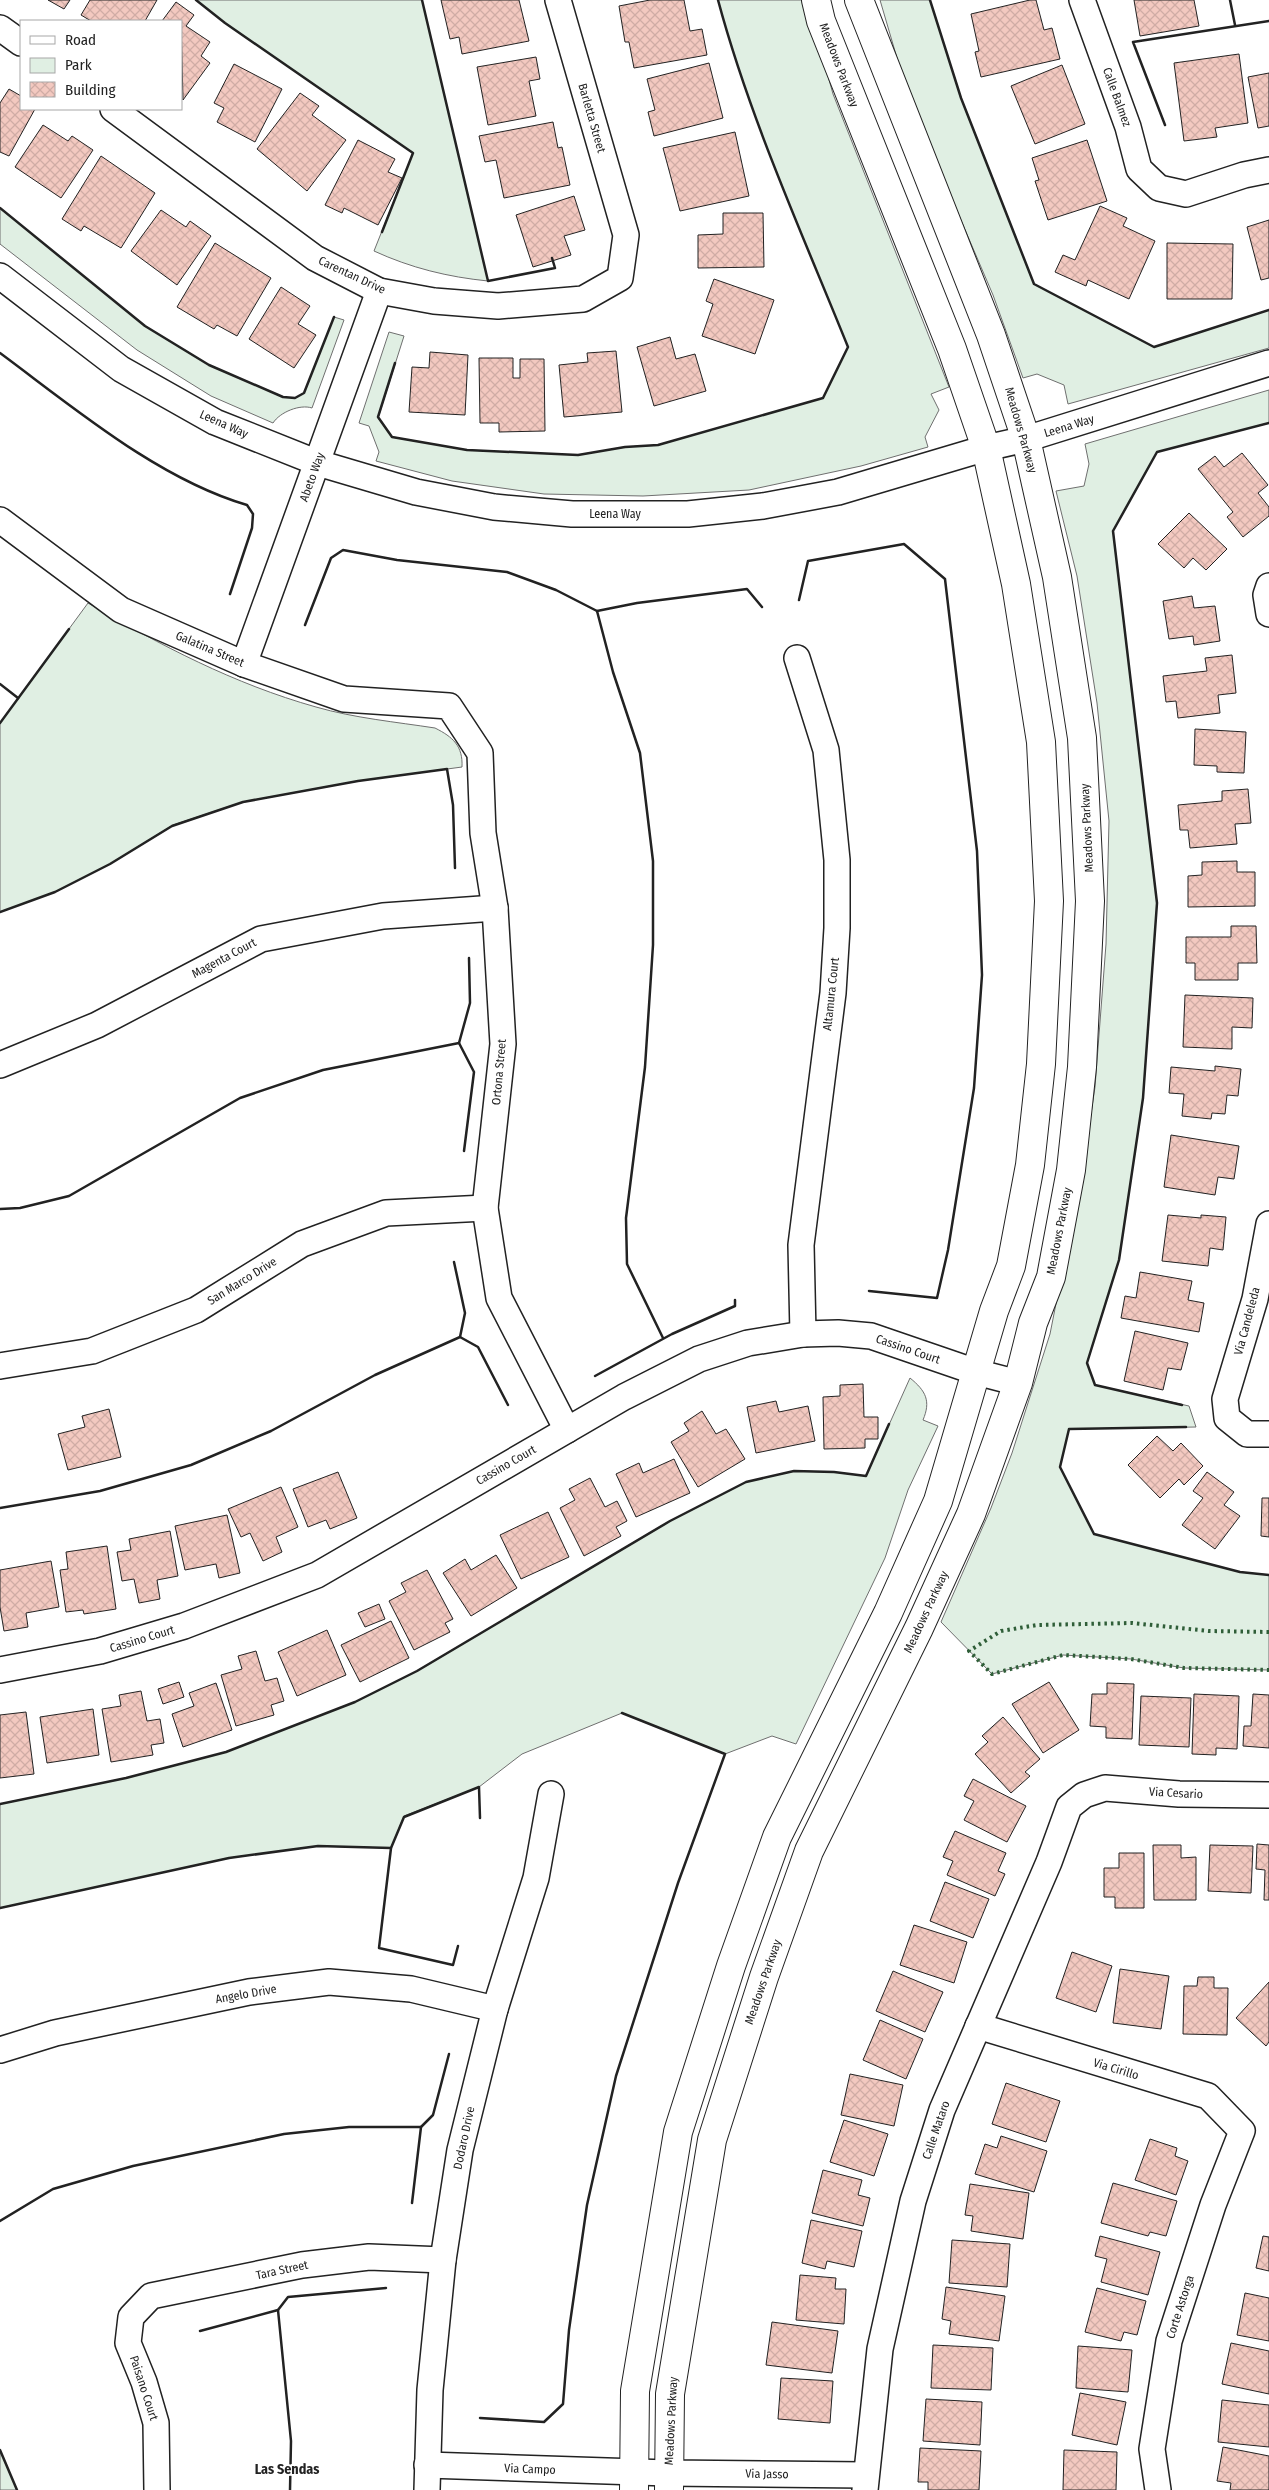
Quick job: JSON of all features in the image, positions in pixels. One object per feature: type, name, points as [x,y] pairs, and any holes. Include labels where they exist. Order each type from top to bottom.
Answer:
[{"type":"main road","name":"Meadows Parkway","points":[[633,2481],[635,2391],[681,2123],[731,1966],[777,1837],[888,1613],[938,1501],[994,1311],[1011,1266],[1030,1164],[1041,1064],[1050,901],[1041,742],[1016,584],[986,448],[952,349],[821,21],[816,0]]},
{"type":"main road","name":"Meadows Parkway","points":[[668,2482],[670,2394],[712,2140],[764,1977],[809,1851],[919,1628],[971,1514],[1018,1383],[1033,1323],[1051,1277],[1071,1170],[1082,1067],[1090,901],[1082,738],[1057,577],[1026,439],[992,335],[859,0]]},
{"type":"street","name":"Barletta Street","points":[[558,0],[626,235]]},
{"type":"street","name":"Calle Balmez","points":[[1082,0],[1128,127],[1140,169],[1159,188],[1186,194],[1269,170]]},
{"type":"street","points":[[0,28],[20,42]]},
{"type":"street","name":"Carentan Drive","points":[[114,110],[315,258],[379,291],[434,301],[498,306],[583,299],[620,278],[626,235]]},
{"type":"street","name":"Leena Way","points":[[0,276],[121,369],[215,422],[318,463],[416,492],[494,507],[572,514],[688,514],[763,506],[838,492],[986,448],[1026,439],[1269,363]]},
{"type":"street","name":"Abeto Way","points":[[244,664],[379,291]]},
{"type":"street","name":"Galatina Street","points":[[0,520],[122,610],[244,664],[344,699],[449,706]]},
{"type":"street","points":[[1269,586],[1266,594],[1269,614]]},
{"type":"street","name":"Altamura Court","points":[[797,658],[826,750],[837,860],[837,928],[833,993],[801,1245],[803,1334]]},
{"type":"street","name":"Ortona Street","points":[[449,706],[480,753],[483,833],[496,908],[503,1044],[485,1208],[499,1298],[567,1430]]},
{"type":"street","name":"Magenta Court","points":[[0,1065],[97,1025],[261,938],[383,916],[496,908]]},
{"type":"street","name":"San Marco Drive","points":[[0,1366],[92,1351],[196,1310],[302,1244],[386,1214],[485,1208]]},
{"type":"street","name":"Via Candeleda","points":[[1269,1224],[1255,1299],[1225,1399],[1227,1418],[1247,1434],[1269,1434]]},
{"type":"street","name":"Cassino Court","points":[[0,1670],[100,1651],[184,1626],[317,1575],[567,1430],[699,1359],[748,1343],[803,1334],[838,1333],[871,1336],[976,1372],[1018,1383]]},
{"type":"street","name":"Via Cesario","points":[[1084,1795],[1105,1788],[1179,1794],[1269,1795]]},
{"type":"street","name":"Dodaro Drive","points":[[427,2490],[430,2390],[443,2260],[460,2150],[495,2009],[536,1878],[551,1794]]},
{"type":"street","name":"Calle Mataro","points":[[865,2483],[880,2349],[912,2201],[942,2110],[1049,1862],[1069,1807],[1084,1795]]},
{"type":"street","name":"Angelo Drive","points":[[0,2050],[55,2033],[249,1992],[329,1982],[411,1989],[495,2009]]},
{"type":"street","name":"Via Cirillo","points":[[978,2026],[1208,2096],[1242,2131]]},
{"type":"street","name":"Corte Astorga","points":[[1158,2490],[1152,2449],[1168,2341],[1213,2205],[1242,2131]]},
{"type":"street","name":"Tara Street","points":[[131,2317],[152,2296],[302,2265],[369,2257],[443,2260]]},
{"type":"street","name":"Paisano Court","points":[[131,2317],[128,2344],[144,2382],[156,2423],[158,2490]]},
{"type":"street","name":"Via Campo","points":[[427,2465],[668,2482]]},
{"type":"street","name":"Via Jasso","points":[[668,2482],[865,2483]]},
{"type":"green space","points":[[196,0],[422,0],[488,281],[430,271],[374,251],[413,153],[225,23]]},
{"type":"green space","points":[[718,0],[807,0],[833,94],[949,387],[931,394],[939,410],[925,437],[928,447],[861,466],[749,490],[643,496],[544,494],[452,481],[376,461],[379,452],[369,426],[359,423],[389,332],[404,336],[378,418],[392,437],[467,450],[578,455],[625,447],[658,445],[823,398],[848,347],[761,132],[745,88]]},
{"type":"green space","points":[[880,0],[930,0],[961,98],[1034,284],[1154,347],[1269,310],[1269,348],[1068,404],[1064,385],[1037,374],[1023,378],[993,295],[909,99]]},
{"type":"green space","points":[[0,208],[145,326],[209,365],[283,397],[295,398],[304,393],[334,317],[344,320],[312,408],[302,407],[285,412],[273,423],[211,396],[137,350],[0,244]]},
{"type":"green space","points":[[1269,390],[1269,423],[1157,452],[1113,531],[1157,903],[1143,1098],[1119,1260],[1087,1363],[1095,1385],[1189,1406],[1196,1427],[1069,1429],[1060,1467],[1094,1534],[1240,1572],[1269,1575],[1269,1670],[1184,1668],[1131,1659],[1063,1655],[992,1674],[941,1622],[991,1508],[1012,1453],[1050,1334],[1083,1167],[1095,1087],[1106,944],[1109,821],[1097,703],[1077,576],[1056,491],[1084,486],[1089,464],[1085,444]]},
{"type":"green space","points":[[88,603],[142,634],[198,662],[286,698],[330,711],[435,728],[456,743],[461,753],[462,767],[358,781],[243,802],[173,825],[110,864],[55,892],[0,912],[0,723]]},
{"type":"green space","points":[[910,1378],[920,1387],[927,1402],[923,1420],[938,1426],[908,1490],[885,1558],[796,1744],[772,1736],[725,1754],[622,1713],[522,1754],[479,1787],[404,1816],[391,1848],[318,1846],[229,1858],[0,1908],[0,1804],[126,1778],[226,1752],[355,1702],[417,1671],[670,1521],[746,1482],[794,1471],[834,1472],[866,1476]]},
{"type":"green space","points":[[0,2450],[17,2490],[0,2490]]},
{"type":"building","points":[[48,0],[70,0],[64,9]]},
{"type":"building","points":[[90,0],[157,0],[146,20],[89,20],[81,15]]},
{"type":"building","points":[[441,0],[519,0],[529,41],[462,54],[459,37],[450,39]]},
{"type":"building","points":[[650,0],[684,0],[690,31],[702,29],[707,55],[634,68],[629,42],[625,42],[619,6]]},
{"type":"building","points":[[1036,0],[1044,30],[1052,28],[1060,59],[981,77],[975,52],[979,51],[971,14]]},
{"type":"building","points":[[1134,0],[1194,0],[1199,26],[1140,36]]},
{"type":"building","points":[[176,2],[194,15],[186,26],[210,42],[201,56],[210,63],[183,100],[182,20],[163,20]]},
{"type":"building","points":[[1239,54],[1248,123],[1215,128],[1217,137],[1184,141],[1174,63]]},
{"type":"building","points":[[536,57],[540,79],[529,81],[536,116],[488,125],[477,67]]},
{"type":"building","points":[[709,63],[723,118],[654,136],[648,112],[655,110],[647,79]]},
{"type":"building","points":[[234,64],[282,89],[255,142],[217,122],[224,108],[214,103]]},
{"type":"building","points":[[1062,65],[1085,124],[1035,144],[1011,86]]},
{"type":"building","points":[[1269,73],[1269,126],[1258,128],[1248,77]]},
{"type":"building","points":[[9,89],[20,95],[20,110],[34,110],[9,156],[0,152],[0,103]]},
{"type":"building","points":[[300,93],[319,106],[312,115],[346,140],[307,191],[257,149]]},
{"type":"building","points":[[553,122],[558,148],[562,147],[570,185],[504,198],[496,160],[485,162],[479,136]]},
{"type":"building","points":[[43,125],[68,141],[72,136],[93,150],[61,198],[15,167]]},
{"type":"building","points":[[735,132],[749,196],[680,211],[663,148]]},
{"type":"building","points":[[358,140],[395,159],[388,172],[402,178],[378,225],[344,208],[342,213],[325,205]]},
{"type":"building","points":[[1087,140],[1107,201],[1048,220],[1035,181],[1039,180],[1032,158]]},
{"type":"building","points":[[101,156],[155,193],[121,248],[84,226],[81,231],[62,219]]},
{"type":"building","points":[[574,196],[585,230],[564,236],[571,255],[533,267],[516,215]]},
{"type":"building","points":[[1100,206],[1127,218],[1123,226],[1155,241],[1129,299],[1088,280],[1086,286],[1055,272],[1063,255],[1075,260]]},
{"type":"building","points":[[161,210],[186,227],[190,221],[211,236],[177,285],[131,251]]},
{"type":"building","points":[[723,213],[763,213],[764,267],[698,268],[698,235],[723,234]]},
{"type":"building","points":[[1269,220],[1269,278],[1261,280],[1247,227]]},
{"type":"building","points":[[215,243],[271,278],[237,336],[217,325],[214,329],[177,307]]},
{"type":"building","points":[[1167,243],[1233,244],[1232,299],[1167,299]]},
{"type":"building","points":[[714,279],[774,300],[755,354],[702,336],[713,304],[706,301]]},
{"type":"building","points":[[281,287],[310,306],[298,324],[316,335],[294,368],[249,339]]},
{"type":"building","points":[[670,337],[676,359],[695,354],[706,391],[654,406],[637,347]]},
{"type":"building","points":[[616,351],[622,412],[564,417],[559,365],[588,362],[587,353]]},
{"type":"building","points":[[430,352],[468,355],[465,415],[409,412],[412,367],[429,368]]},
{"type":"building","points":[[479,358],[513,358],[513,378],[520,378],[520,359],[544,359],[545,431],[499,432],[499,423],[480,423]]},
{"type":"building","points":[[1242,453],[1268,485],[1258,493],[1269,507],[1269,516],[1243,537],[1227,517],[1233,512],[1198,469],[1215,456],[1224,467]]},
{"type":"building","points":[[1189,513],[1227,549],[1206,570],[1193,558],[1184,568],[1158,544]]},
{"type":"building","points":[[1192,596],[1194,608],[1215,606],[1220,641],[1194,645],[1193,636],[1169,639],[1163,601]]},
{"type":"building","points":[[1232,655],[1236,693],[1218,695],[1220,713],[1178,718],[1176,701],[1166,702],[1163,676],[1207,671],[1205,658]]},
{"type":"building","points":[[1195,729],[1246,732],[1244,773],[1217,772],[1217,766],[1194,765]]},
{"type":"building","points":[[1248,789],[1251,823],[1235,824],[1237,844],[1190,848],[1188,830],[1180,830],[1178,805],[1222,801],[1222,791]]},
{"type":"building","points":[[1237,861],[1237,872],[1255,872],[1255,906],[1188,907],[1188,876],[1202,875],[1202,862]]},
{"type":"building","points":[[1231,926],[1256,926],[1257,963],[1238,963],[1238,980],[1195,980],[1195,963],[1186,963],[1186,937],[1231,937]]},
{"type":"building","points":[[1185,995],[1253,998],[1252,1028],[1232,1027],[1232,1049],[1183,1047]]},
{"type":"building","points":[[1215,1066],[1241,1069],[1238,1096],[1227,1095],[1225,1114],[1212,1113],[1211,1119],[1182,1116],[1184,1094],[1169,1093],[1171,1067],[1215,1071]]},
{"type":"building","points":[[1171,1135],[1239,1146],[1234,1179],[1218,1177],[1215,1195],[1164,1187]]},
{"type":"building","points":[[1168,1215],[1201,1218],[1201,1215],[1226,1217],[1223,1250],[1210,1248],[1208,1266],[1162,1261]]},
{"type":"building","points":[[1140,1272],[1192,1281],[1188,1300],[1204,1303],[1199,1332],[1121,1318],[1125,1296],[1136,1298]]},
{"type":"building","points":[[1135,1331],[1188,1343],[1181,1370],[1168,1368],[1163,1390],[1124,1381]]},
{"type":"building","points":[[863,1384],[864,1417],[878,1417],[878,1439],[865,1439],[865,1448],[824,1449],[823,1397],[840,1396],[840,1385]]},
{"type":"building","points":[[776,1401],[779,1412],[808,1406],[815,1441],[756,1453],[747,1407]]},
{"type":"building","points":[[109,1409],[121,1457],[68,1470],[58,1434],[85,1427],[82,1416]]},
{"type":"building","points":[[702,1411],[716,1434],[726,1429],[745,1459],[698,1487],[671,1442],[689,1431],[684,1423]]},
{"type":"building","points":[[1157,1436],[1173,1451],[1181,1443],[1203,1466],[1184,1485],[1179,1479],[1160,1498],[1128,1465]]},
{"type":"building","points":[[674,1459],[690,1493],[636,1517],[616,1474],[639,1463],[643,1473]]},
{"type":"building","points":[[338,1472],[357,1518],[330,1529],[326,1520],[308,1527],[293,1489]]},
{"type":"building","points":[[1207,1472],[1234,1492],[1224,1505],[1240,1516],[1215,1549],[1182,1525],[1203,1498],[1193,1491]]},
{"type":"building","points":[[590,1478],[605,1507],[617,1501],[627,1521],[616,1527],[621,1536],[584,1556],[560,1508],[575,1500],[569,1489]]},
{"type":"building","points":[[281,1487],[298,1527],[276,1537],[282,1552],[263,1561],[250,1533],[241,1537],[228,1509]]},
{"type":"building","points":[[1262,1498],[1269,1498],[1269,1537],[1261,1536]]},
{"type":"building","points":[[548,1512],[569,1557],[521,1579],[500,1535]]},
{"type":"building","points":[[227,1515],[240,1573],[219,1578],[216,1564],[185,1570],[175,1526]]},
{"type":"building","points":[[170,1531],[178,1576],[157,1580],[160,1599],[139,1603],[134,1579],[122,1581],[117,1552],[131,1550],[129,1539]]},
{"type":"building","points":[[107,1546],[116,1609],[84,1614],[83,1610],[66,1612],[60,1570],[68,1569],[66,1552]]},
{"type":"building","points":[[496,1555],[517,1588],[471,1616],[443,1573],[465,1559],[471,1570]]},
{"type":"building","points":[[51,1561],[59,1607],[26,1613],[28,1627],[4,1631],[0,1607],[0,1570]]},
{"type":"building","points":[[427,1570],[453,1619],[445,1623],[450,1632],[414,1650],[389,1601],[406,1592],[401,1583]]},
{"type":"building","points":[[379,1604],[385,1619],[365,1627],[358,1613]]},
{"type":"building","points":[[391,1621],[409,1658],[360,1682],[341,1645]]},
{"type":"building","points":[[327,1630],[346,1675],[297,1696],[278,1652]]},
{"type":"building","points":[[256,1651],[265,1681],[277,1678],[284,1701],[271,1705],[274,1715],[236,1726],[221,1675],[242,1669],[238,1656]]},
{"type":"building","points":[[179,1682],[184,1697],[163,1704],[158,1689]]},
{"type":"building","points":[[1049,1682],[1079,1730],[1043,1753],[1012,1704]]},
{"type":"building","points":[[216,1683],[232,1730],[183,1747],[172,1714],[194,1706],[189,1693]]},
{"type":"building","points":[[1107,1683],[1134,1684],[1132,1739],[1106,1738],[1106,1727],[1090,1726],[1092,1694],[1107,1694]]},
{"type":"building","points":[[141,1691],[147,1721],[160,1719],[164,1743],[151,1745],[153,1755],[111,1762],[102,1709],[121,1706],[119,1695]]},
{"type":"building","points":[[1194,1694],[1239,1696],[1237,1749],[1216,1748],[1216,1755],[1192,1754]]},
{"type":"building","points":[[1253,1694],[1269,1695],[1269,1748],[1243,1746],[1244,1726],[1251,1726]]},
{"type":"building","points":[[1141,1696],[1191,1698],[1189,1747],[1139,1745]]},
{"type":"building","points":[[93,1709],[99,1755],[47,1763],[40,1717]]},
{"type":"building","points":[[26,1712],[34,1774],[0,1778],[0,1715]]},
{"type":"building","points":[[1003,1717],[1040,1759],[1025,1772],[1030,1776],[1011,1793],[975,1754],[988,1742],[982,1736]]},
{"type":"building","points":[[973,1779],[1026,1806],[1007,1842],[964,1820],[974,1801],[964,1796]]},
{"type":"building","points":[[955,1831],[1006,1853],[998,1871],[1005,1874],[995,1896],[947,1875],[953,1861],[943,1857]]},
{"type":"building","points":[[1257,1844],[1269,1845],[1269,1900],[1264,1900],[1265,1870],[1256,1869]]},
{"type":"building","points":[[1153,1845],[1181,1845],[1181,1858],[1196,1857],[1196,1900],[1154,1900]]},
{"type":"building","points":[[1210,1845],[1253,1846],[1251,1893],[1208,1891]]},
{"type":"building","points":[[1119,1853],[1144,1853],[1144,1908],[1115,1908],[1115,1897],[1104,1897],[1104,1868],[1119,1868]]},
{"type":"building","points":[[945,1882],[989,1899],[973,1938],[930,1921]]},
{"type":"building","points":[[914,1925],[967,1942],[954,1983],[900,1965]]},
{"type":"building","points":[[1072,1952],[1112,1966],[1096,2012],[1056,1998]]},
{"type":"building","points":[[1120,1969],[1169,1976],[1161,2029],[1113,2023]]},
{"type":"building","points":[[893,1971],[943,1992],[925,2032],[876,2011]]},
{"type":"building","points":[[1198,1977],[1214,1977],[1214,1988],[1228,1988],[1227,2035],[1183,2034],[1184,1986],[1197,1986]]},
{"type":"building","points":[[1269,1982],[1269,2042],[1266,2046],[1236,2018]]},
{"type":"building","points":[[880,2020],[923,2039],[906,2079],[863,2060]]},
{"type":"building","points":[[850,2074],[903,2085],[894,2126],[841,2115]]},
{"type":"building","points":[[1006,2083],[1060,2101],[1046,2142],[992,2124]]},
{"type":"building","points":[[844,2120],[888,2134],[874,2176],[830,2162]]},
{"type":"building","points":[[1001,2136],[1047,2151],[1034,2192],[975,2174],[985,2144],[997,2148]]},
{"type":"building","points":[[1150,2139],[1177,2148],[1175,2156],[1188,2161],[1176,2195],[1135,2180]]},
{"type":"building","points":[[823,2170],[862,2180],[858,2195],[870,2198],[863,2226],[812,2213]]},
{"type":"building","points":[[1113,2183],[1177,2201],[1166,2236],[1150,2232],[1148,2236],[1101,2223]]},
{"type":"building","points":[[970,2184],[1029,2193],[1023,2239],[971,2231],[973,2216],[965,2215]]},
{"type":"building","points":[[811,2220],[862,2231],[854,2267],[827,2261],[825,2269],[802,2263]]},
{"type":"building","points":[[1100,2236],[1160,2252],[1148,2295],[1101,2282],[1107,2259],[1095,2256]]},
{"type":"building","points":[[1263,2236],[1269,2237],[1269,2271],[1256,2268]]},
{"type":"building","points":[[952,2240],[1010,2244],[1007,2287],[949,2283]]},
{"type":"building","points":[[800,2275],[836,2278],[835,2289],[846,2289],[844,2324],[796,2320]]},
{"type":"building","points":[[946,2287],[1005,2296],[999,2341],[949,2334],[951,2321],[942,2319]]},
{"type":"building","points":[[1097,2288],[1146,2301],[1137,2335],[1124,2332],[1121,2341],[1085,2332]]},
{"type":"building","points":[[1245,2293],[1269,2298],[1269,2341],[1237,2335]]},
{"type":"building","points":[[772,2322],[838,2331],[832,2373],[766,2365]]},
{"type":"building","points":[[1231,2343],[1269,2351],[1269,2394],[1222,2384]]},
{"type":"building","points":[[933,2345],[993,2348],[991,2390],[931,2388]]},
{"type":"building","points":[[1078,2346],[1132,2350],[1128,2392],[1076,2388]]},
{"type":"building","points":[[781,2378],[833,2381],[830,2423],[778,2419]]},
{"type":"building","points":[[1080,2393],[1126,2402],[1117,2445],[1072,2435]]},
{"type":"building","points":[[926,2399],[982,2402],[980,2445],[923,2441]]},
{"type":"building","points":[[1222,2400],[1269,2405],[1269,2447],[1218,2442]]},
{"type":"building","points":[[1223,2447],[1269,2456],[1269,2490],[1230,2490],[1231,2483],[1217,2481]]},
{"type":"building","points":[[920,2448],[981,2451],[979,2490],[928,2490],[928,2482],[918,2482]]},
{"type":"building","points":[[1064,2450],[1117,2452],[1116,2490],[1063,2490]]},
{"type":"hedge","points":[[1269,1632],[1209,1631],[1132,1623],[1037,1625],[1001,1631],[969,1651],[992,1674],[1063,1655],[1131,1659],[1184,1668],[1269,1670]]},
{"type":"wall","points":[[196,0],[225,23],[413,153],[382,232]]},
{"type":"wall","points":[[422,0],[488,281],[555,268],[552,258]]},
{"type":"wall","points":[[395,363],[378,417],[392,437],[467,450],[578,455],[625,447],[658,445],[823,398],[848,347],[761,132],[745,88],[718,0]]},
{"type":"wall","points":[[930,0],[961,98],[1034,284],[1154,347],[1269,310]]},
{"type":"wall","points":[[1230,0],[1235,25]]},
{"type":"wall","points":[[1165,125],[1133,42],[1269,21]]},
{"type":"wall","points":[[0,208],[145,326],[209,365],[283,397],[295,398],[304,393],[334,317]]},
{"type":"wall","points":[[0,353],[87,418],[149,460],[181,478],[247,505],[253,514],[252,528],[230,594]]},
{"type":"wall","points":[[1182,1405],[1095,1385],[1087,1363],[1119,1260],[1143,1098],[1157,903],[1113,531],[1157,452],[1269,423]]},
{"type":"wall","points":[[799,600],[808,561],[904,544],[945,579],[977,851],[982,975],[974,1088],[948,1250],[937,1298],[869,1291]]},
{"type":"wall","points":[[305,625],[331,558],[343,550],[397,560],[507,572],[556,590],[597,611],[637,603],[747,589],[762,607]]},
{"type":"wall","points":[[597,611],[613,672],[640,753],[653,861],[653,945],[645,1067],[626,1218],[627,1264],[663,1338]]},
{"type":"wall","points":[[0,723],[69,629]]},
{"type":"wall","points":[[0,684],[18,698]]},
{"type":"wall","points":[[0,912],[55,892],[110,864],[172,826],[243,802],[358,781],[447,769],[453,805],[455,868]]},
{"type":"wall","points":[[464,1151],[474,1072],[459,1043],[470,1003],[469,958]]},
{"type":"wall","points":[[0,1209],[20,1208],[69,1196],[240,1098],[323,1070],[459,1043]]},
{"type":"wall","points":[[0,1508],[100,1491],[191,1465],[271,1431],[375,1375],[460,1337],[465,1313],[454,1262]]},
{"type":"wall","points":[[595,1376],[672,1334],[735,1306],[735,1300]]},
{"type":"wall","points":[[460,1337],[478,1347],[508,1405]]},
{"type":"wall","points":[[0,1804],[126,1778],[226,1752],[355,1702],[417,1671],[670,1521],[746,1482],[794,1471],[834,1472],[866,1476],[889,1424]]},
{"type":"wall","points":[[1186,1427],[1069,1429],[1060,1467],[1094,1534],[1240,1572],[1269,1575]]},
{"type":"wall","points":[[480,2418],[544,2422],[563,2404],[569,2330],[587,2205],[616,2076],[678,1883],[725,1754],[622,1713]]},
{"type":"wall","points":[[458,1946],[453,1965],[379,1948],[391,1848],[404,1817],[479,1787],[480,1818]]},
{"type":"wall","points":[[0,1908],[229,1858],[318,1846],[391,1848]]},
{"type":"wall","points":[[412,2203],[421,2127],[433,2115],[449,2054]]},
{"type":"wall","points":[[0,2221],[53,2189],[133,2166],[284,2134],[349,2127],[421,2127]]},
{"type":"wall","points":[[200,2331],[278,2310],[288,2297],[386,2288]]},
{"type":"wall","points":[[278,2310],[291,2441],[290,2490]]},
{"type":"wall","points":[[0,2450],[17,2490]]},
{"type":"district","name":"Las Sendas","points":[[287,2469]]}]
